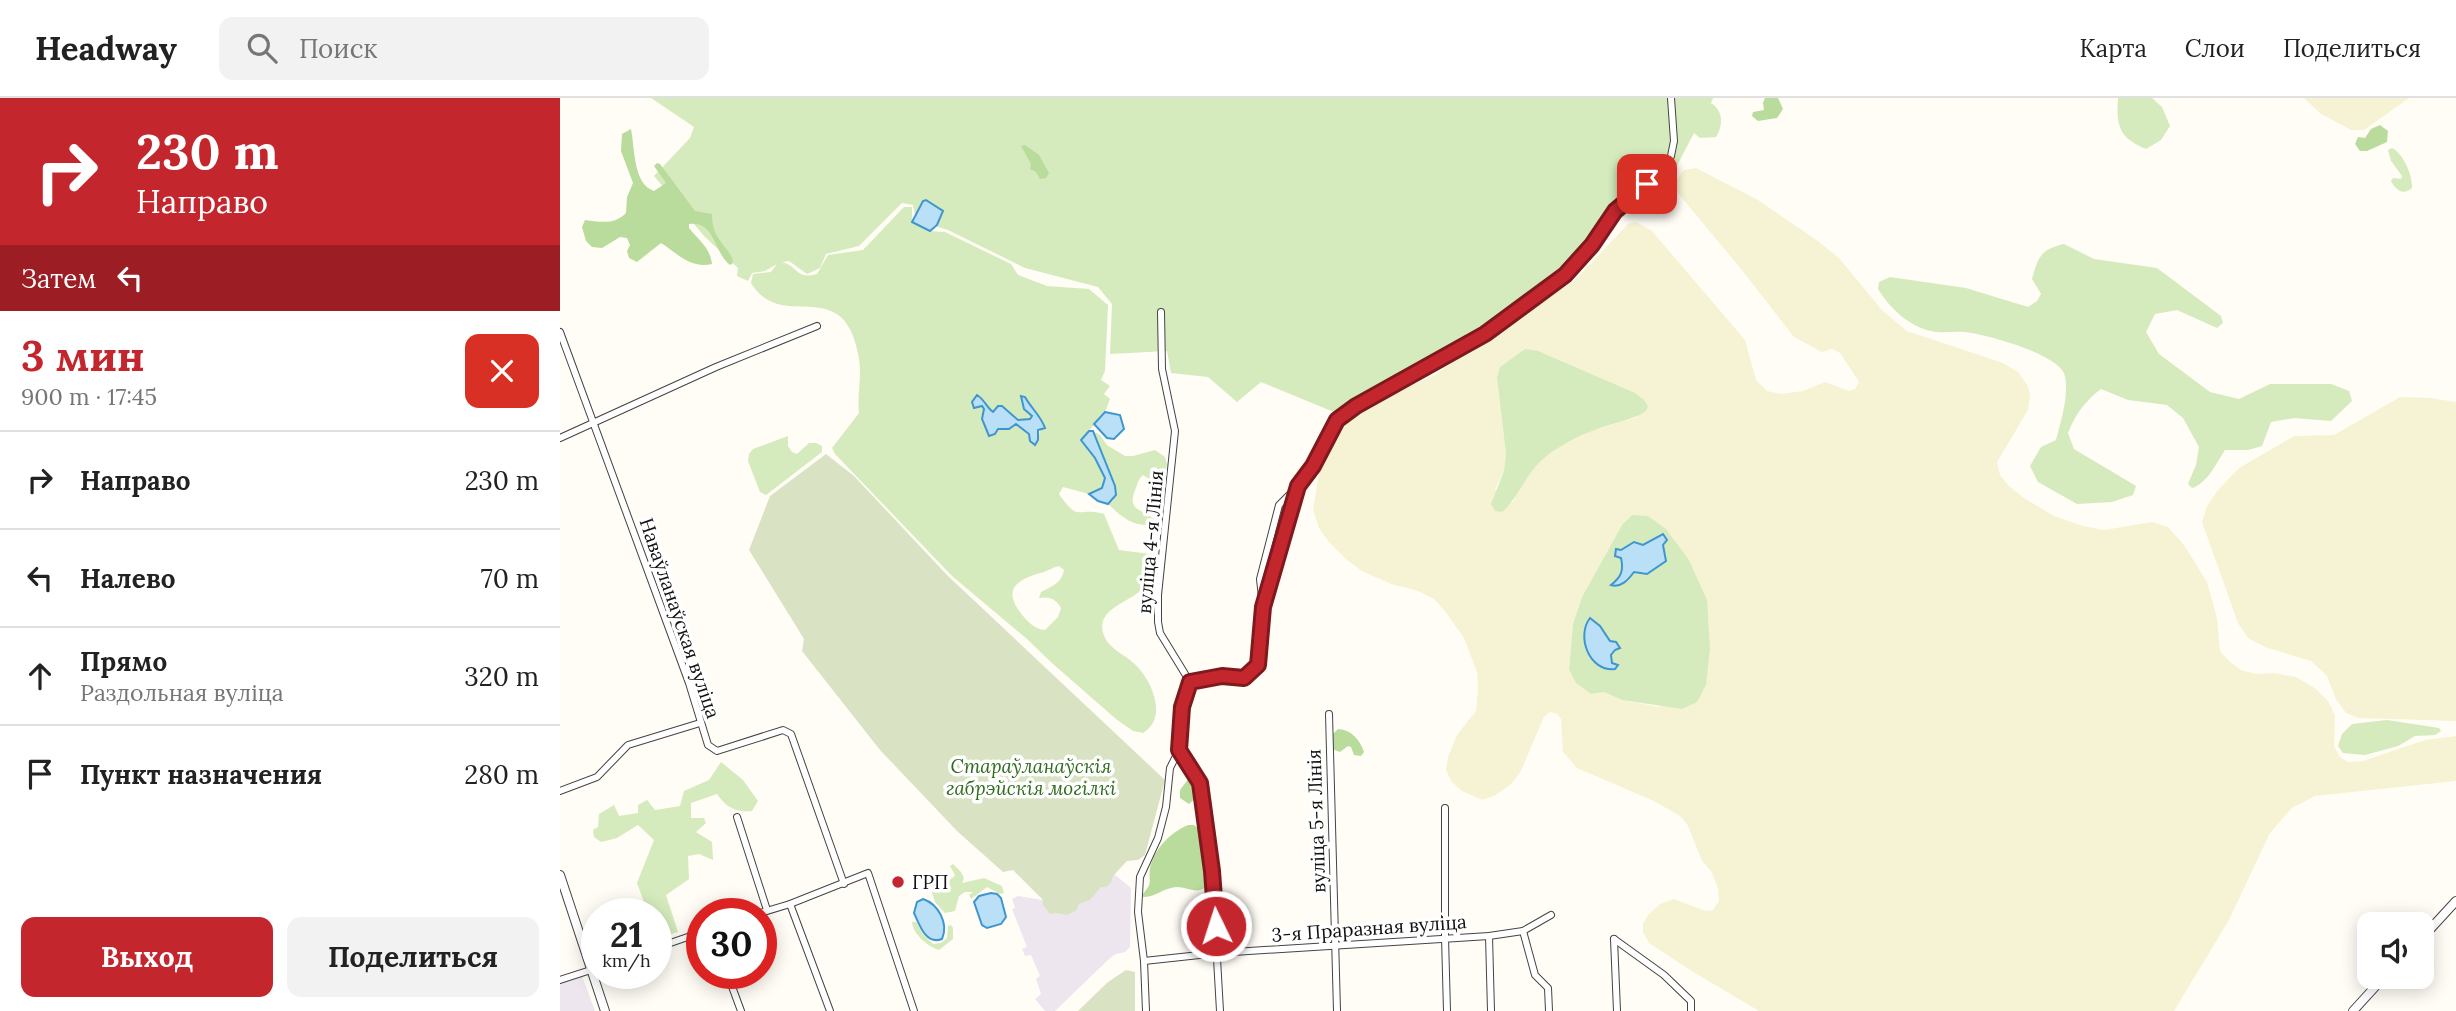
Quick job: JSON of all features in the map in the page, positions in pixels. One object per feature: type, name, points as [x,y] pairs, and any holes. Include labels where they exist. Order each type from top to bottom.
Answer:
[{"type":"street","points":[[1146,1011],[1138,912],[1140,877],[1158,838],[1166,807],[1170,768],[1179,750],[1182,707],[1190,682],[1222,676],[1244,678],[1258,665],[1263,607],[1260,579],[1279,505],[1313,466],[1337,420],[1356,406],[1485,334],[1565,275],[1592,245],[1615,211],[1659,174],[1671,156],[1674,141],[1671,98]]},
{"type":"street","name":"вуліца 4-я Лінія","points":[[1161,312],[1162,369],[1175,431],[1158,595],[1158,622],[1160,632],[1190,682]]},
{"type":"street","points":[[560,438],[716,367],[817,326]]},
{"type":"street","name":"Наваўланаўская вуліца","points":[[560,332],[689,683],[708,745],[717,751],[783,730],[791,734],[844,884]]},
{"type":"street","points":[[1263,607],[1298,486]]},
{"type":"street","name":"вуліца 5-я Лінія","points":[[1329,714],[1337,1011]]},
{"type":"street","points":[[560,790],[597,777],[628,745],[700,723]]},
{"type":"street","points":[[1179,750],[1200,783],[1212,871],[1220,1011]]},
{"type":"street","points":[[1445,808],[1447,1011]]},
{"type":"street","points":[[737,817],[764,898]]},
{"type":"street","points":[[777,908],[868,873],[914,1011]]},
{"type":"street","points":[[560,875],[581,933]]},
{"type":"street","points":[[2434,925],[2456,901]]},
{"type":"street","points":[[790,904],[830,1011]]},
{"type":"street","name":"3-я Праразная вуліца","points":[[1144,961],[1218,953],[1489,936],[1523,931],[1551,915]]},
{"type":"street","points":[[1523,931],[1535,975],[1548,988],[1549,1011]]},
{"type":"street","points":[[1489,936],[1491,1011]]},
{"type":"street","points":[[1617,1011],[1614,939],[1664,975],[1691,1001],[1691,1011]]},
{"type":"street","points":[[560,980],[581,973]]},
{"type":"street","points":[[599,989],[605,1011]]},
{"type":"street","points":[[732,989],[741,1011]]},
{"type":"street","points":[[2353,1011],[2373,989]]},
{"type":"shaded area","points":[[2304,98],[2409,98],[2364,130],[2351,130],[2321,114]]},
{"type":"shaded area","points":[[1696,168],[1758,200],[1815,239],[1839,258],[1882,310],[1907,331],[2003,363],[2018,372],[2028,386],[2028,410],[1997,462],[2000,475],[2009,486],[2054,516],[2083,526],[2104,530],[2152,522],[2168,527],[2184,545],[2207,582],[2217,618],[2220,651],[2241,670],[2296,677],[2316,689],[2328,701],[2335,715],[2334,746],[2340,757],[2348,762],[2363,761],[2425,740],[2456,736],[2456,781],[2315,796],[2292,808],[2270,833],[2229,920],[2174,1011],[1759,1011],[1649,943],[1643,932],[1643,924],[1660,904],[1674,899],[1706,911],[1713,910],[1719,901],[1718,888],[1711,871],[1702,861],[1687,824],[1680,816],[1654,801],[1577,768],[1563,752],[1561,719],[1550,712],[1544,717],[1520,773],[1510,785],[1494,796],[1482,800],[1462,791],[1452,782],[1446,770],[1457,735],[1476,711],[1477,672],[1464,638],[1434,599],[1362,571],[1347,560],[1319,528],[1313,510],[1320,466],[1333,434],[1343,422],[1373,404],[1436,374],[1575,280],[1628,224],[1636,222],[1652,231],[1745,340],[1756,380],[1767,391],[1781,394],[1803,391],[1825,382],[1849,391],[1855,389],[1859,382],[1840,353],[1832,349],[1822,352],[1794,337],[1682,198],[1675,189],[1677,179],[1684,170]],"holes":[[[1497,378],[1638,417],[1594,430],[1561,446],[1540,461],[1527,476],[1512,503],[1495,489],[1504,471],[1506,454]],[[1622,525],[1660,707],[1622,700],[1604,692],[1591,694],[1576,683],[1569,670],[1573,624],[1582,597]]]},
{"type":"shaded area","points":[[2400,397],[2456,402],[2456,721],[2358,718],[2346,713],[2336,699],[2327,676],[2311,661],[2265,647],[2248,638],[2238,623],[2202,522],[2207,506],[2239,468],[2294,436],[2334,435]]},
{"type":"shaded area","points":[[1114,874],[1131,888],[1130,947],[1109,959],[1055,1011],[1045,1011],[1035,999],[1041,994],[1036,979],[1040,976],[1031,955],[1025,956],[1022,949],[1027,947],[1012,909],[1015,908],[1012,899],[1018,896],[1043,900],[1056,913],[1077,910],[1079,904]]},
{"type":"shaded area","points":[[581,976],[581,989],[587,989],[595,1011],[560,1011],[560,984]]},
{"type":"green space","points":[[651,98],[1713,98],[1711,103],[1718,110],[1721,119],[1716,137],[1700,138],[1694,133],[1671,177],[1624,212],[1585,265],[1498,330],[1346,417],[1261,382],[1237,402],[1208,377],[1171,373],[1167,351],[1110,354],[1112,304],[1098,287],[1025,268],[948,230],[916,220],[913,205],[902,203],[859,246],[826,254],[820,268],[807,274],[789,261],[782,262],[801,274],[810,275],[817,274],[828,255],[863,250],[904,207],[912,207],[912,222],[930,231],[945,232],[1011,264],[1018,275],[1047,286],[1089,289],[1108,305],[1105,371],[1101,380],[1110,386],[1104,394],[1110,399],[1105,412],[1081,440],[1095,458],[1105,478],[1102,488],[1089,494],[1063,487],[1059,494],[1075,511],[1104,514],[1119,550],[1150,554],[1153,570],[1149,582],[1141,591],[1109,612],[1103,621],[1103,633],[1108,642],[1140,669],[1153,693],[1155,718],[1143,733],[1133,731],[1116,719],[952,576],[835,454],[832,448],[859,413],[860,365],[852,332],[841,317],[827,310],[779,304],[764,298],[751,283],[753,274],[771,272],[777,264],[765,271],[752,273],[748,281],[737,276],[738,268],[704,236],[654,176],[690,138],[694,127]],"holes":[[[980,396],[993,412],[1018,420],[1030,419],[1032,409],[1042,420],[1038,440],[1030,441],[1029,434],[1016,423],[998,429],[982,406],[977,406]],[[1059,566],[1064,570],[1061,578],[1041,592],[1039,598],[1052,599],[1061,608],[1058,617],[1045,630],[1041,629],[1023,616],[1016,606],[1013,592],[1015,586],[1027,578]]]},
{"type":"green space","points":[[1765,98],[1778,98],[1783,109],[1777,118],[1758,121],[1752,116],[1753,112],[1764,110]]},
{"type":"green space","points":[[2118,98],[2152,98],[2162,107],[2170,126],[2161,140],[2146,149],[2130,140],[2119,124]]},
{"type":"green space","points":[[2380,125],[2388,131],[2387,142],[2367,151],[2360,151],[2355,144],[2358,137],[2365,138],[2371,129]]},
{"type":"green space","points":[[631,129],[636,165],[642,181],[654,191],[666,183],[654,166],[660,164],[695,211],[712,214],[715,232],[733,263],[730,265],[725,260],[709,232],[698,224],[689,224],[689,228],[706,249],[712,264],[690,262],[661,243],[637,262],[629,258],[627,251],[630,245],[627,238],[620,237],[602,248],[592,247],[586,241],[582,227],[585,220],[612,221],[626,213],[627,197],[633,183],[621,151],[622,134]]},
{"type":"green space","points":[[1025,145],[1039,155],[1049,173],[1046,178],[1040,179],[1036,172],[1030,169],[1031,164],[1021,146]]},
{"type":"green space","points":[[2392,148],[2400,155],[2409,171],[2412,188],[2406,192],[2397,189],[2391,181],[2393,178],[2401,179],[2402,176],[2391,161],[2388,150]]},
{"type":"green space","points":[[2064,244],[2094,259],[2157,268],[2221,316],[2223,323],[2217,328],[2177,310],[2155,314],[2146,332],[2159,354],[2210,392],[2239,399],[2270,384],[2331,384],[2349,391],[2352,401],[2331,421],[2294,418],[2271,422],[2262,446],[2248,450],[2225,450],[2207,477],[2192,488],[2188,484],[2196,465],[2199,447],[2183,418],[2167,405],[2128,400],[2101,389],[2081,409],[2068,433],[2074,449],[2136,486],[2133,495],[2112,502],[2077,504],[2038,482],[2030,466],[2041,447],[2056,440],[2066,392],[2065,376],[2060,368],[2036,353],[2004,341],[1964,332],[1923,329],[1900,315],[1878,289],[1879,282],[1890,277],[1966,288],[2028,307],[2037,301],[2041,294],[2032,279],[2039,260],[2045,251]]},
{"type":"green space","points":[[1525,349],[1538,351],[1635,393],[1648,406],[1646,411],[1628,420],[1588,433],[1554,451],[1536,466],[1508,506],[1502,512],[1495,511],[1491,504],[1504,471],[1506,454],[1497,378],[1500,367]]},
{"type":"green space","points":[[1093,431],[1100,435],[1107,445],[1125,456],[1155,450],[1165,457],[1167,464],[1160,508],[1154,508],[1148,499],[1149,479],[1143,475],[1133,497],[1134,506],[1154,519],[1150,525],[1132,522],[1108,504],[1113,501],[1115,486]]},
{"type":"green space","points":[[788,436],[788,446],[792,452],[797,454],[809,443],[816,443],[822,446],[822,452],[766,495],[760,492],[748,461],[749,454],[753,449]]},
{"type":"green space","name":"Стараўланаўскія габрэйскія могілкі","points":[[826,454],[854,476],[947,575],[1165,780],[1145,855],[1138,860],[1127,861],[1113,876],[1111,883],[1101,887],[1090,900],[1079,904],[1077,910],[1067,915],[1050,914],[1043,905],[1043,900],[1013,870],[1003,872],[957,831],[880,750],[802,651],[804,639],[749,550],[770,496]]},
{"type":"green space","points":[[1632,515],[1648,516],[1666,529],[1689,560],[1707,600],[1710,649],[1706,685],[1697,702],[1682,709],[1622,700],[1604,692],[1591,694],[1576,683],[1569,670],[1573,624],[1582,597],[1622,525]],"holes":[[[1663,534],[1666,561],[1647,573],[1634,572],[1626,580],[1611,584],[1621,573],[1621,550],[1643,545]],[[1600,626],[1615,650],[1611,655],[1612,663],[1617,665],[1595,662]]]},
{"type":"green space","points":[[2387,720],[2439,728],[2441,731],[2435,735],[2415,736],[2398,746],[2365,755],[2343,753],[2338,746],[2342,734],[2352,724]]},
{"type":"green space","points":[[1338,729],[1347,731],[1358,740],[1364,752],[1361,756],[1354,755],[1348,746],[1340,752],[1332,749],[1333,734]]},
{"type":"green space","points":[[721,762],[743,780],[758,801],[752,811],[732,808],[717,794],[691,803],[691,818],[704,818],[706,823],[696,832],[712,842],[713,860],[699,854],[688,856],[689,879],[666,895],[667,898],[642,898],[637,883],[654,840],[638,825],[617,838],[601,842],[594,837],[593,830],[598,827],[599,814],[614,805],[619,816],[638,813],[638,805],[647,800],[655,810],[680,806],[684,791],[709,780]]},
{"type":"green space","points":[[1189,778],[1198,784],[1199,795],[1189,804],[1180,798],[1180,790]]},
{"type":"green space","points":[[1188,825],[1199,829],[1207,874],[1205,888],[1196,890],[1176,887],[1143,897],[1150,884],[1150,868],[1159,848],[1175,832]]},
{"type":"green space","points":[[953,864],[964,878],[962,883],[984,878],[1002,886],[1004,893],[1000,894],[987,887],[971,899],[969,895],[973,892],[965,892],[959,896],[955,911],[945,913],[935,902],[932,892],[955,875],[950,866]]},
{"type":"green space","points":[[672,914],[678,932],[672,934]]},
{"type":"green space","points":[[912,922],[916,922],[933,944],[941,943],[947,938],[948,926],[951,925],[953,939],[939,950],[934,948],[918,935]]},
{"type":"green space","points":[[1126,970],[1135,972],[1135,1011],[1078,1011],[1108,982]]},
{"type":"water","points":[[926,200],[943,211],[937,225],[930,231],[912,222]]},
{"type":"water","points":[[977,395],[993,412],[998,406],[1002,406],[1018,420],[1030,419],[1032,416],[1024,409],[1021,396],[1025,397],[1045,428],[1038,430],[1035,445],[1030,441],[1029,434],[1016,424],[1009,429],[998,429],[995,434],[989,436],[982,419],[984,409],[982,406],[974,408],[972,402]]},
{"type":"water","points":[[1105,412],[1120,415],[1124,429],[1114,439],[1107,438],[1094,424]]},
{"type":"water","points":[[1089,431],[1093,431],[1115,486],[1116,495],[1108,504],[1089,494],[1102,488],[1105,478],[1095,458],[1081,440]]},
{"type":"water","points":[[1663,534],[1667,540],[1663,545],[1666,561],[1647,574],[1634,572],[1621,584],[1611,585],[1622,570],[1621,558],[1615,556],[1616,549],[1621,550],[1634,542],[1643,545]]},
{"type":"water","points":[[1590,618],[1600,626],[1610,641],[1616,642],[1620,648],[1611,655],[1612,663],[1618,665],[1615,669],[1598,665],[1588,651],[1584,634]]},
{"type":"water","points":[[991,893],[1001,898],[1006,917],[1001,924],[987,928],[982,925],[974,902],[979,896]]},
{"type":"water","points":[[923,899],[933,905],[941,915],[944,927],[942,939],[928,937],[914,913],[917,902]]},
{"type":"place","name":"ГРП","points":[[898,882]]},
{"type":"route","points":[[1216,926],[1212,871],[1200,783],[1179,750],[1182,707],[1190,682],[1222,676],[1244,678],[1258,665],[1263,607],[1298,486],[1313,466],[1337,420],[1356,406],[1485,334],[1565,275],[1592,245],[1615,211],[1647,184]]}]
